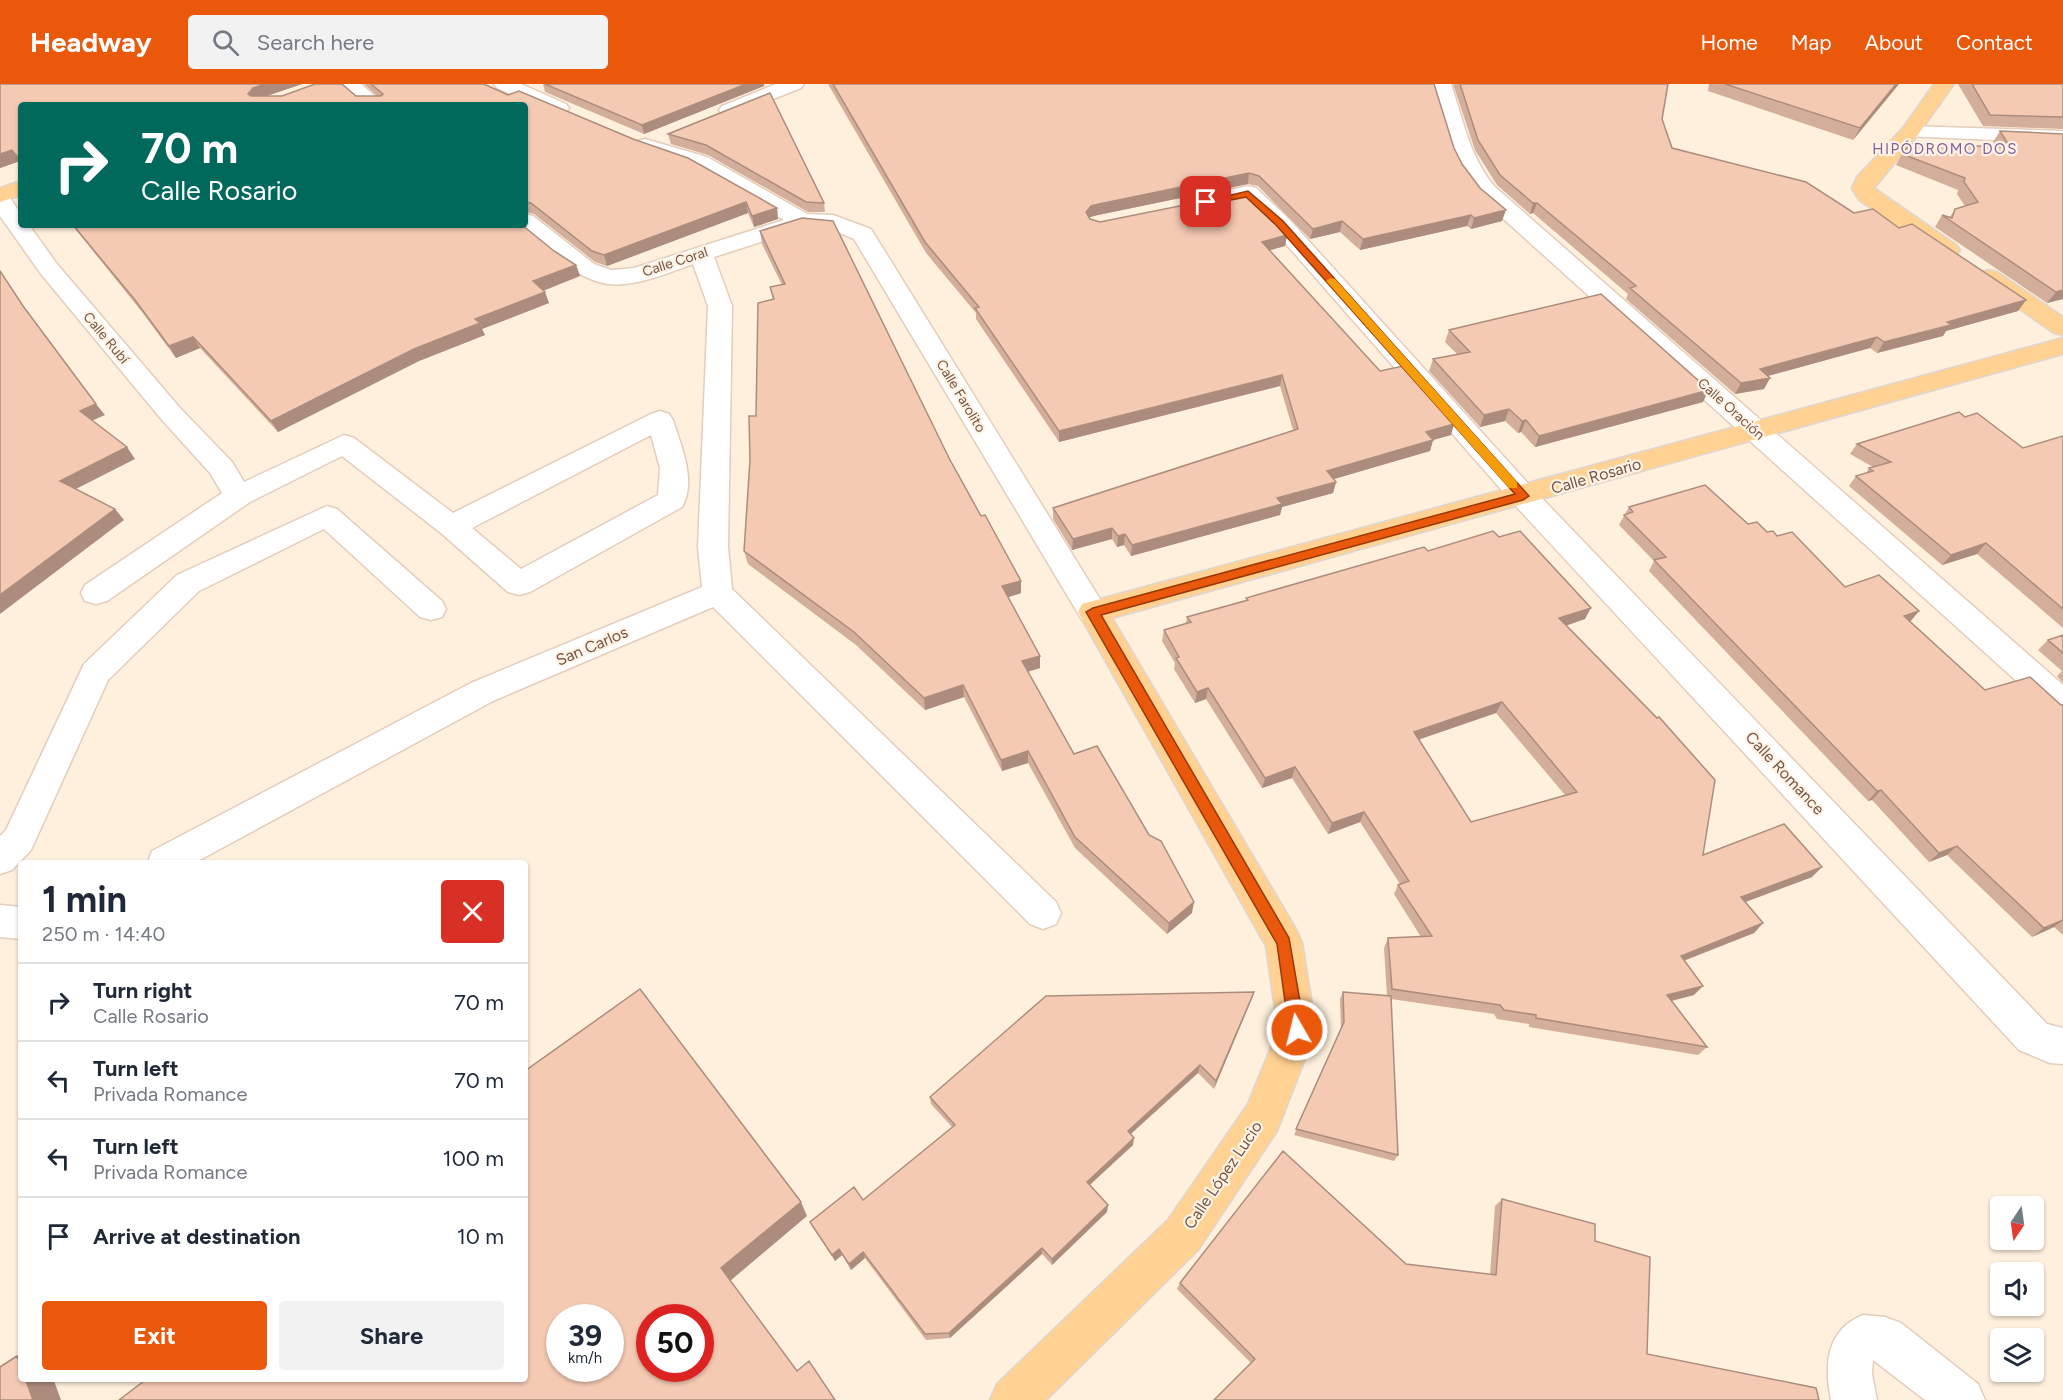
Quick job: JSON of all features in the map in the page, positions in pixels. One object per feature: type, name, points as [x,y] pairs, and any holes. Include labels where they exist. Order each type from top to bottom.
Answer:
[{"type":"main road","points":[[1944,84],[1910,132],[1865,182],[1863,188],[1867,195],[2063,328]]},
{"type":"main road","points":[[0,195],[18,189]]},
{"type":"main road","name":"Calle Rosario","points":[[1093,612],[1523,496],[2063,346]]},
{"type":"main road","name":"Calle López Lucio","points":[[1021,1397],[1183,1235],[1263,1117],[1297,1030],[1284,942],[1093,612]]},
{"type":"street","points":[[348,84],[371,102]]},
{"type":"street","points":[[504,84],[579,116]]},
{"type":"street","points":[[708,118],[794,84]]},
{"type":"street","name":"Calle Oración","points":[[1441,84],[1464,158],[1472,174],[1487,192],[2063,704]]},
{"type":"street","points":[[644,144],[676,131]]},
{"type":"street","points":[[1910,132],[2063,137]]},
{"type":"street","points":[[622,135],[699,162],[802,221]]},
{"type":"street","name":"Calle Romance","points":[[1179,208],[1248,193],[1280,223],[1523,496],[2033,1037],[2057,1045]]},
{"type":"street","name":"Calle Rubí","points":[[0,200],[18,225]]},
{"type":"street","name":"Calle Coral","points":[[528,223],[586,268],[609,277],[637,275],[802,221]]},
{"type":"street","name":"Calle Farolito","points":[[802,221],[833,222],[849,226],[863,234],[1093,612]]},
{"type":"street","name":"Calle Rubí","points":[[20,228],[49,269],[132,369],[222,469],[227,481],[240,495]]},
{"type":"street","points":[[701,254],[720,306],[713,547],[717,593],[1043,913]]},
{"type":"street","points":[[96,593],[240,495],[344,444],[451,526],[519,584],[672,500],[674,468],[660,420],[451,526]]},
{"type":"street","points":[[0,859],[19,840],[95,673],[188,583],[327,516],[431,609]]},
{"type":"street","name":"San Carlos","points":[[169,860],[482,692],[717,593]]},
{"type":"street","points":[[0,921],[18,923]]},
{"type":"street","points":[[1854,1400],[1848,1372],[1853,1348],[1863,1337],[1885,1339],[1962,1400]]},
{"type":"building","points":[[0,84],[265,84],[253,88],[248,94],[251,96],[282,96],[315,84],[342,84],[356,96],[381,96],[383,94],[371,84],[484,84],[508,95],[519,91],[633,139],[688,158],[777,208],[752,216],[746,202],[604,255],[592,251],[528,202],[528,102],[18,102],[18,157],[12,150],[0,154]]},
{"type":"building","points":[[545,84],[746,84],[642,125]]},
{"type":"building","points":[[833,84],[1434,84],[1454,148],[1462,164],[1480,188],[1506,210],[1474,218],[1471,215],[1363,239],[1342,221],[1313,229],[1259,176],[1249,173],[1099,204],[1091,206],[1086,212],[1090,219],[1100,222],[1244,193],[1287,235],[1262,242],[1380,371],[1403,366],[1454,424],[1426,432],[1433,440],[1327,471],[1336,482],[1277,498],[1282,504],[1132,545],[1125,534],[1118,536],[1112,528],[1073,539],[1053,508],[1298,429],[1282,375],[1059,431],[975,308],[979,307],[925,242]]},
{"type":"building","points":[[1460,84],[1668,84],[1662,119],[1672,148],[1806,182],[1854,213],[1873,209],[1899,228],[1912,224],[2026,300],[1947,322],[1951,325],[1884,342],[1877,337],[1760,369],[1770,378],[1741,383],[1630,288],[1636,286],[1500,175],[1478,140]]},
{"type":"building","points":[[1725,84],[1896,84],[1860,128]]},
{"type":"building","points":[[1972,84],[2063,84],[2063,117],[1990,115]]},
{"type":"building","points":[[770,93],[824,203],[806,202],[706,145],[668,134]]},
{"type":"building","points":[[2000,131],[2063,134],[2063,290],[2056,292],[1942,215],[1952,218],[1955,209],[1978,202],[1964,182],[1965,178],[1902,154],[1910,144],[2010,147]]},
{"type":"building","points":[[802,218],[833,221],[949,458],[981,516],[985,515],[1021,581],[1002,586],[1040,656],[1022,661],[1074,754],[1097,746],[1149,835],[1161,841],[1194,902],[1169,923],[1075,837],[1028,751],[1001,760],[963,685],[924,698],[854,632],[744,551],[750,460],[749,416],[756,416],[758,303],[774,299],[770,287],[785,284],[760,231]]},
{"type":"building","points":[[75,228],[526,228],[576,265],[533,281],[545,292],[475,319],[480,323],[414,349],[271,421],[193,337],[169,346],[135,300]]},
{"type":"building","points":[[0,271],[23,306],[96,404],[80,411],[127,447],[60,481],[115,509],[0,595]]},
{"type":"building","points":[[1601,294],[1709,390],[1539,436],[1526,420],[1522,421],[1509,409],[1484,415],[1433,359],[1470,352],[1449,330]]},
{"type":"building","points":[[1959,412],[1965,417],[1977,413],[2023,448],[2063,436],[2063,609],[1986,543],[1951,555],[1856,476],[1873,471],[1869,468],[1891,462],[1857,444]]},
{"type":"building","points":[[1705,485],[1748,524],[1757,522],[1767,532],[1773,531],[1777,536],[1792,532],[1845,587],[1879,575],[1919,611],[1904,616],[1985,690],[2030,677],[2063,705],[2063,920],[2044,928],[1957,846],[1939,853],[1881,790],[1877,791],[1654,560],[1666,557],[1624,515],[1633,512],[1629,507]]},
{"type":"building","points":[[1493,531],[1499,537],[1520,531],[1591,608],[1559,618],[1657,718],[1659,717],[1715,780],[1703,855],[1784,824],[1822,867],[1741,897],[1763,923],[1681,956],[1703,986],[1667,995],[1707,1047],[1536,1018],[1536,1015],[1504,1010],[1500,1005],[1392,989],[1388,938],[1432,936],[1398,885],[1409,881],[1364,812],[1332,823],[1295,767],[1265,778],[1208,688],[1197,692],[1176,658],[1179,657],[1164,630],[1191,622],[1187,617],[1248,600],[1246,598],[1424,547],[1428,551]],"holes":[[[1502,702],[1577,792],[1471,822],[1414,732]]]},
{"type":"building","points":[[2063,635],[2063,653],[2048,640]]},
{"type":"building","points":[[640,989],[801,1202],[721,1268],[797,1371],[809,1361],[835,1400],[119,1400],[143,1382],[528,1382],[528,1069]]},
{"type":"building","points":[[1254,992],[1216,1081],[1200,1065],[1128,1131],[1134,1138],[1087,1182],[1108,1205],[1052,1259],[1042,1248],[949,1333],[925,1334],[863,1252],[849,1264],[839,1249],[832,1255],[810,1222],[854,1187],[863,1200],[955,1125],[930,1097],[1046,996]]},
{"type":"building","points":[[1343,992],[1391,996],[1398,1155],[1296,1129],[1344,1022]]},
{"type":"building","points":[[1283,1151],[1406,1264],[1496,1275],[1502,1199],[1595,1224],[1595,1241],[1650,1257],[1647,1354],[1816,1388],[1819,1400],[1214,1400],[1255,1359],[1180,1283]]},
{"type":"building","points":[[17,1356],[18,1382],[26,1382],[33,1400],[0,1400],[0,1367]]},
{"type":"slow traffic","points":[[1331,281],[1513,485]]},
{"type":"district","name":"HIPÓDROMO DOS","points":[[1945,149]]},
{"type":"route","points":[[1206,202],[1248,193],[1280,223],[1523,496],[1093,612],[1284,942],[1297,1030]]}]
